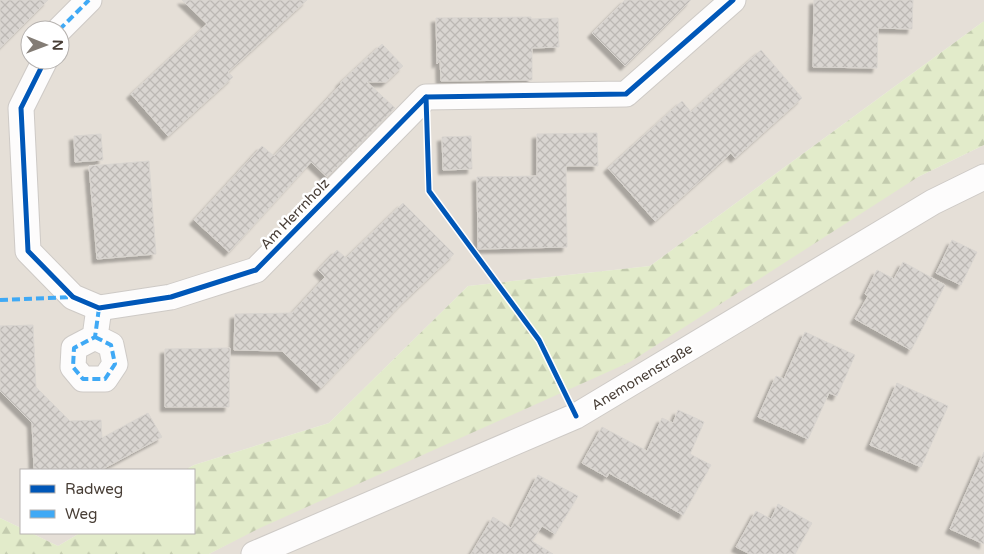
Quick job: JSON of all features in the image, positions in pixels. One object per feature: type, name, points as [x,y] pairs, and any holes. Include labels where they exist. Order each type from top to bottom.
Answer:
[{"type":"street","points":[[69,20],[89,0]]},
{"type":"street","name":"Am Herrnholz","points":[[99,308],[171,297],[256,270],[426,96],[626,94],[731,4],[733,0]]},
{"type":"street","points":[[40,70],[21,108],[28,251],[73,297],[99,308],[95,337]]},
{"type":"street","name":"Anemonenstraße","points":[[254,554],[576,416],[933,202],[984,177]]},
{"type":"shaded area","points":[[0,0],[984,0],[984,21],[650,266],[468,286],[329,423],[194,465],[187,469],[20,469],[20,528],[0,518]]},
{"type":"shaded area","points":[[984,145],[984,554],[209,554],[918,177]]},
{"type":"shaded area","points":[[33,534],[78,534],[58,546]]},
{"type":"green space","points":[[984,21],[984,145],[918,177],[630,362],[260,528],[209,554],[0,554],[0,518],[20,528],[20,534],[33,534],[58,546],[78,534],[195,534],[195,469],[187,469],[194,465],[329,423],[468,286],[650,266]]},
{"type":"building","points":[[0,0],[48,0],[28,20],[20,20],[20,28],[0,48]]},
{"type":"building","points":[[182,0],[307,0],[228,72],[233,77],[168,136],[131,94],[207,24]]},
{"type":"building","points":[[625,0],[691,0],[625,66],[592,33]]},
{"type":"building","points":[[814,0],[913,0],[912,29],[878,28],[877,68],[813,67]]},
{"type":"building","points":[[531,17],[531,19],[558,18],[559,47],[532,48],[532,80],[441,81],[440,60],[437,64],[436,18]]},
{"type":"building","points":[[382,44],[403,66],[386,82],[367,82],[395,108],[327,177],[311,162],[229,252],[194,220],[262,146],[274,156],[342,83],[340,83]]},
{"type":"building","points":[[761,50],[802,98],[735,158],[731,153],[655,221],[608,168],[682,101],[691,112]]},
{"type":"building","points":[[597,133],[598,166],[566,166],[567,247],[478,249],[477,177],[537,176],[537,134]]},
{"type":"building","points":[[101,134],[103,160],[75,162],[74,136]]},
{"type":"building","points":[[471,136],[472,169],[443,170],[442,137]]},
{"type":"building","points":[[149,161],[156,254],[97,259],[89,166]]},
{"type":"building","points":[[403,203],[454,254],[402,303],[321,388],[282,351],[234,350],[235,314],[292,313],[325,277],[318,270],[337,250],[346,258]]},
{"type":"building","points":[[952,240],[977,252],[961,285],[936,273]]},
{"type":"building","points":[[903,262],[945,285],[911,350],[855,319],[868,296],[865,294],[877,270],[894,279]]},
{"type":"building","points":[[33,325],[36,387],[70,421],[101,420],[102,438],[148,413],[162,437],[103,469],[34,469],[32,423],[0,391],[0,326]]},
{"type":"building","points":[[805,332],[855,355],[837,396],[829,393],[808,439],[758,417],[776,376],[784,379]]},
{"type":"building","points":[[230,348],[229,407],[165,407],[165,349]]},
{"type":"building","points":[[897,383],[948,406],[921,467],[870,445]]},
{"type":"building","points":[[678,410],[704,422],[690,454],[711,465],[683,515],[609,473],[607,477],[582,463],[602,427],[647,451],[662,418],[673,423]]},
{"type":"building","points":[[984,452],[984,544],[950,529]]},
{"type":"building","points":[[538,475],[578,496],[555,534],[542,526],[532,541],[553,554],[471,554],[493,517],[511,528]]},
{"type":"building","points":[[778,504],[812,523],[795,554],[750,554],[736,547],[756,511],[771,519]]},
{"type":"marked path","points":[[69,20],[89,0]]},
{"type":"marked path","points":[[0,300],[73,297]]},
{"type":"marked path","points":[[95,337],[111,345],[115,364],[105,379],[83,379],[73,367],[74,348],[95,337],[99,308]]},
{"type":"cycle path","points":[[40,70],[21,108],[28,251],[73,297],[99,308],[171,297],[256,270],[426,97],[626,94],[733,0]]},
{"type":"cycle path","points":[[426,97],[429,191],[539,340],[576,416]]}]
